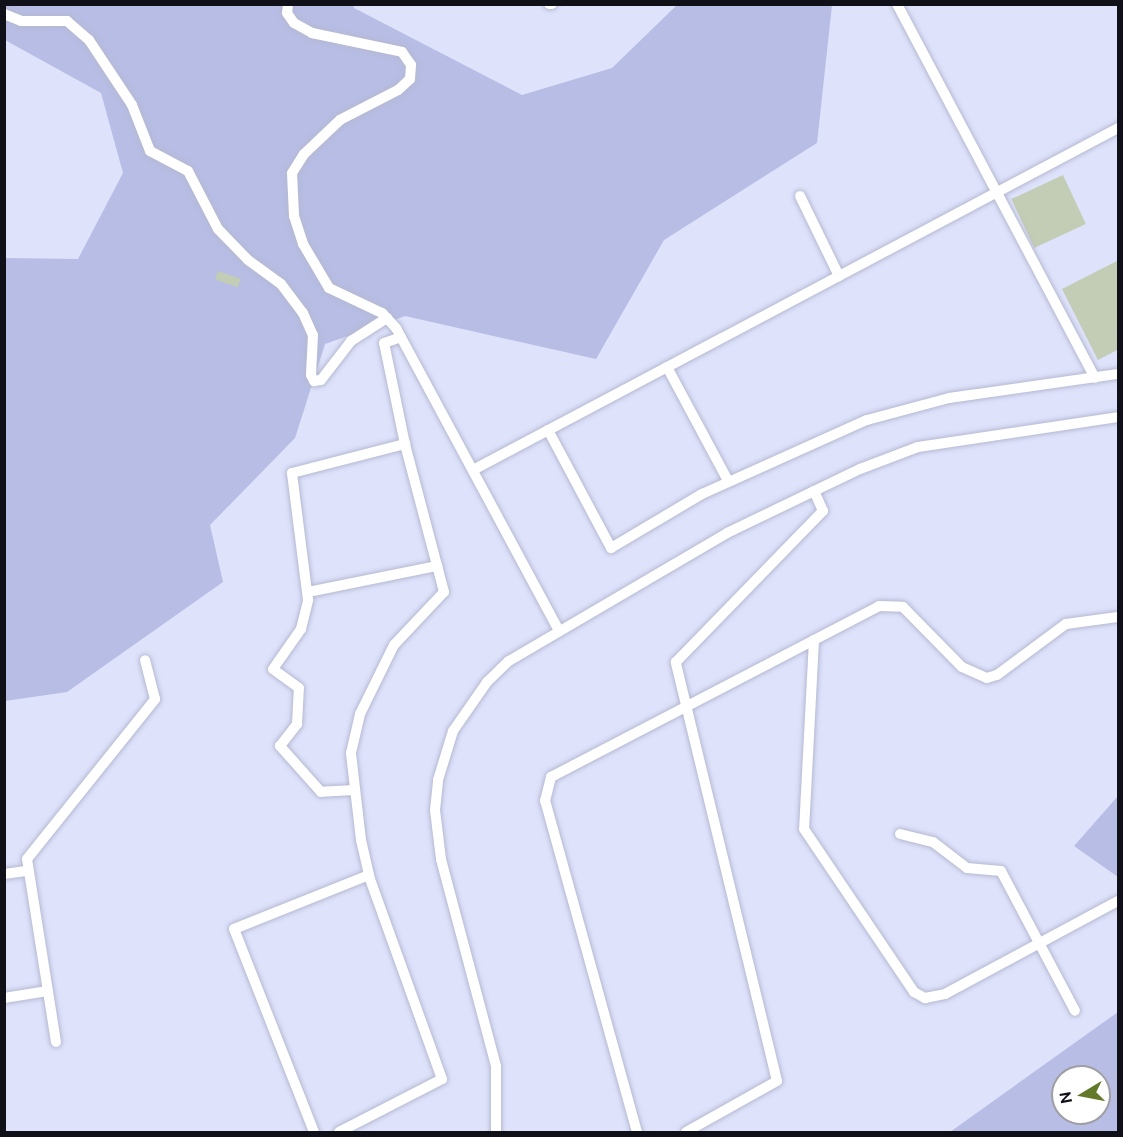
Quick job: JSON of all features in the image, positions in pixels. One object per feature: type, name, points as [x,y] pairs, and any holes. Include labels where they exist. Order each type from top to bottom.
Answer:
[{"type":"street","points":[[288,4],[287,13],[294,23],[312,33],[402,52],[411,65],[410,79],[404,85],[340,120],[304,154],[292,173],[294,216],[303,244],[329,288],[387,318],[401,337],[559,631]]},
{"type":"street","points":[[897,4],[1095,378]]},
{"type":"street","points":[[4,14],[21,21],[67,21],[89,40],[132,105],[150,150],[188,171],[218,229],[248,260],[281,284],[303,313],[313,335],[311,375],[314,381],[321,380],[351,340],[387,318]]},
{"type":"street","points":[[473,470],[1119,128]]},
{"type":"street","points":[[800,196],[839,276]]},
{"type":"street","points":[[339,1132],[442,1079],[369,875],[351,753],[360,714],[394,645],[444,592],[405,444],[384,343],[401,337]]},
{"type":"street","points":[[667,367],[728,481]]},
{"type":"street","points":[[548,430],[611,548],[728,481],[827,435],[907,407],[1119,374]]},
{"type":"street","points":[[496,1132],[495,1066],[441,859],[435,810],[438,780],[453,731],[487,682],[509,661],[727,533],[814,491],[918,447],[1119,417]]},
{"type":"street","points":[[355,790],[321,792],[280,746],[297,724],[299,688],[273,669],[300,629],[308,592],[292,473],[405,444]]},
{"type":"street","points":[[686,1132],[777,1081],[676,662],[823,511],[814,491]]},
{"type":"street","points":[[308,592],[436,566]]},
{"type":"street","points":[[637,1132],[545,801],[546,787],[551,777],[686,709],[814,640],[890,604],[903,607],[962,667],[987,678],[997,675],[1066,624],[1119,617]]},
{"type":"street","points":[[814,640],[804,829],[914,992],[934,998],[1119,901]]},
{"type":"street","points":[[56,1042],[26,871],[27,859],[155,699],[145,660]]},
{"type":"street","points":[[900,834],[933,842],[967,868],[1001,871],[1075,1011]]},
{"type":"street","points":[[4,874],[26,871]]},
{"type":"street","points":[[314,1132],[234,929],[369,875]]},
{"type":"street","points":[[4,999],[47,991]]},
{"type":"shaded area","points":[[4,5],[353,5],[354,8],[522,95],[612,68],[677,5],[832,5],[817,143],[664,240],[596,359],[405,316],[325,344],[295,438],[210,525],[223,582],[67,692],[5,701],[5,258],[78,259],[123,173],[101,93],[5,40]]},
{"type":"shaded area","points":[[1118,796],[1118,877],[1074,846]]},
{"type":"shaded area","points":[[1118,1012],[1118,1132],[950,1132]]},
{"type":"building","points":[[1063,175],[1086,224],[1034,248],[1011,199]]},
{"type":"building","points":[[1119,260],[1119,349],[1098,360],[1062,289]]},
{"type":"building","points":[[218,271],[241,279],[238,287],[215,280]]}]
